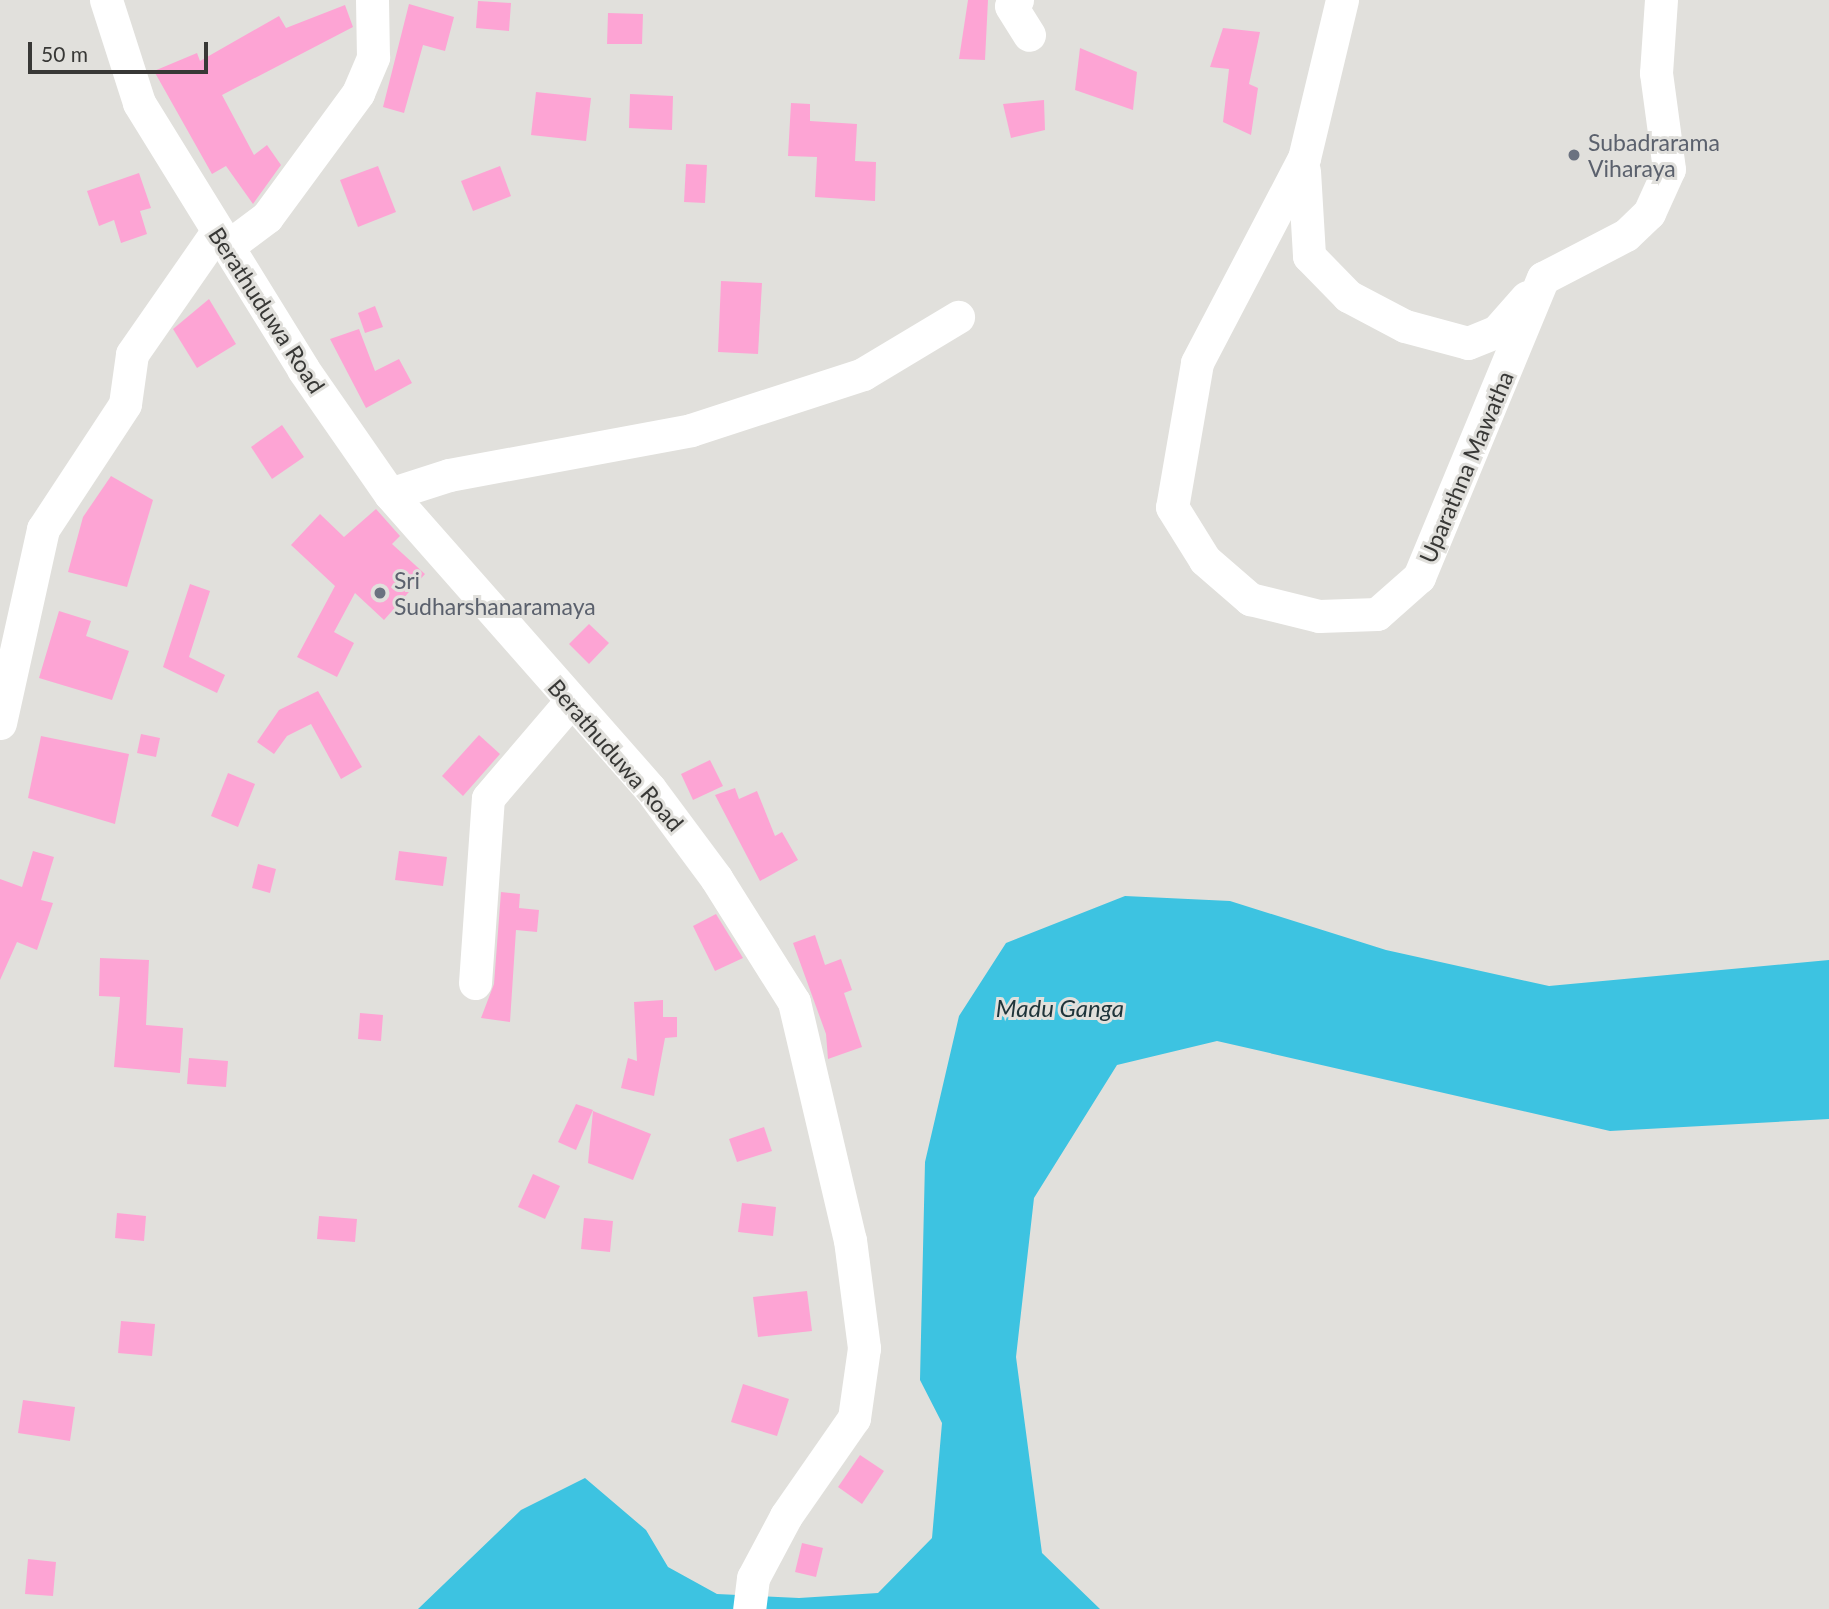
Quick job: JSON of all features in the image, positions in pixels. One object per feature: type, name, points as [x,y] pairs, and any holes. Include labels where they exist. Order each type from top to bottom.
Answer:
[{"type":"street","name":"Berathuduwa Road","points":[[106,0],[139,103],[222,240],[390,494],[667,811],[794,1002],[850,1240],[864,1348],[853,1418],[786,1516],[751,1594]]},
{"type":"street","points":[[0,723],[43,529],[125,404],[132,354],[222,240],[267,217],[358,93],[373,57],[372,0]]},
{"type":"street","points":[[1017,0],[1011,6],[1029,36]]},
{"type":"street","name":"Uparathna Mawatha","points":[[1342,0],[1304,158],[1197,363],[1172,507],[1205,560],[1250,599],[1319,616],[1377,614],[1419,577],[1543,278]]},
{"type":"street","points":[[1304,158],[1302,226],[1309,256],[1349,296],[1405,326],[1468,343],[1497,331],[1543,278],[1626,235],[1649,213],[1669,169],[1656,73],[1661,0]]},
{"type":"street","points":[[390,494],[449,475],[691,430],[863,374],[958,317]]},
{"type":"street","points":[[475,983],[488,797],[570,702]]},
{"type":"water","name":"Madu Ganga","points":[[1125,896],[1230,901],[1386,950],[1549,986],[1829,960],[1829,1119],[1610,1131],[1217,1041],[1117,1065],[1034,1198],[1016,1357],[1042,1553],[1100,1609],[418,1609],[521,1510],[585,1478],[646,1530],[668,1567],[717,1594],[799,1598],[878,1593],[932,1538],[942,1423],[920,1380],[925,1162],[959,1016],[1006,943]]},
{"type":"building","points":[[968,0],[988,0],[985,60],[959,59]]},
{"type":"building","points":[[478,1],[511,3],[509,31],[476,28]]},
{"type":"building","points":[[409,4],[454,17],[445,51],[423,45],[404,113],[383,107]]},
{"type":"building","points":[[345,5],[353,27],[222,95],[254,155],[267,145],[281,165],[253,204],[226,166],[212,174],[154,71],[197,53],[200,61],[279,16],[286,28]]},
{"type":"building","points":[[608,13],[643,14],[642,44],[607,44]]},
{"type":"building","points":[[1223,28],[1260,32],[1249,84],[1258,88],[1251,135],[1223,122],[1229,69],[1210,67]]},
{"type":"building","points":[[1080,48],[1137,72],[1133,110],[1075,90]]},
{"type":"building","points":[[536,92],[591,98],[586,141],[531,135]]},
{"type":"building","points":[[630,94],[673,96],[672,130],[629,128]]},
{"type":"building","points":[[1044,100],[1045,130],[1011,138],[1003,104]]},
{"type":"building","points":[[791,103],[810,104],[810,121],[857,124],[855,161],[876,162],[875,201],[815,197],[817,157],[788,156]]},
{"type":"building","points":[[686,164],[707,165],[705,203],[684,202]]},
{"type":"building","points":[[378,166],[396,212],[358,227],[340,180]]},
{"type":"building","points":[[500,166],[511,196],[473,211],[461,181]]},
{"type":"building","points":[[139,173],[151,208],[140,211],[147,234],[121,243],[114,220],[99,226],[87,191]]},
{"type":"building","points":[[721,281],[762,283],[758,354],[718,352]]},
{"type":"building","points":[[209,299],[236,344],[197,368],[173,329]]},
{"type":"building","points":[[375,306],[383,327],[365,333],[358,313]]},
{"type":"building","points":[[359,329],[375,371],[399,359],[412,383],[366,408],[330,339]]},
{"type":"building","points":[[282,425],[304,457],[272,479],[251,447]]},
{"type":"building","points":[[111,476],[153,500],[127,587],[68,572],[83,517]]},
{"type":"building","points":[[376,509],[400,536],[392,544],[425,574],[384,620],[355,593],[334,632],[354,643],[337,677],[297,657],[335,586],[291,545],[320,514],[344,537]]},
{"type":"building","points":[[190,584],[210,591],[189,657],[225,675],[217,693],[163,667]]},
{"type":"building","points":[[59,611],[91,621],[86,636],[129,651],[112,700],[39,678]]},
{"type":"building","points":[[589,624],[609,643],[589,664],[569,644]]},
{"type":"building","points":[[318,691],[362,767],[341,779],[311,724],[287,736],[274,754],[257,742],[279,710]]},
{"type":"building","points":[[141,734],[160,738],[156,757],[137,753]]},
{"type":"building","points":[[479,735],[500,754],[463,796],[442,776]]},
{"type":"building","points":[[41,736],[129,754],[115,824],[28,798]]},
{"type":"building","points":[[710,760],[723,786],[693,800],[681,774]]},
{"type":"building","points":[[228,773],[255,784],[238,827],[211,816]]},
{"type":"building","points":[[735,788],[739,799],[757,791],[775,836],[782,832],[798,860],[760,881],[715,795]]},
{"type":"building","points":[[33,851],[54,857],[41,900],[53,903],[37,950],[17,942],[0,980],[0,879],[22,887]]},
{"type":"building","points":[[399,851],[447,857],[443,886],[395,880]]},
{"type":"building","points":[[258,864],[276,869],[270,893],[252,888]]},
{"type":"building","points":[[501,892],[520,894],[519,908],[539,910],[537,932],[516,930],[510,1022],[481,1018],[494,984]]},
{"type":"building","points":[[716,914],[743,958],[715,971],[693,926]]},
{"type":"building","points":[[815,935],[825,965],[841,959],[852,990],[844,993],[862,1047],[828,1059],[826,1034],[793,943]]},
{"type":"building","points":[[100,958],[149,960],[146,1025],[183,1028],[180,1073],[114,1067],[120,997],[99,996]]},
{"type":"building","points":[[663,1000],[663,1017],[677,1017],[677,1037],[665,1038],[654,1096],[621,1088],[628,1058],[637,1061],[634,1002]]},
{"type":"building","points":[[360,1013],[383,1015],[381,1041],[358,1039]]},
{"type":"building","points":[[189,1058],[228,1061],[226,1087],[187,1084]]},
{"type":"building","points":[[576,1104],[593,1110],[576,1150],[558,1142]]},
{"type":"building","points":[[593,1111],[651,1134],[633,1180],[588,1163]]},
{"type":"building","points":[[764,1127],[772,1151],[737,1162],[729,1139]]},
{"type":"building","points":[[533,1174],[560,1186],[545,1219],[518,1207]]},
{"type":"building","points":[[742,1203],[776,1207],[773,1236],[738,1232]]},
{"type":"building","points":[[117,1213],[146,1216],[144,1241],[115,1238]]},
{"type":"building","points":[[319,1216],[357,1219],[355,1242],[317,1239]]},
{"type":"building","points":[[584,1218],[613,1221],[610,1252],[581,1249]]},
{"type":"building","points":[[807,1291],[812,1331],[758,1337],[753,1297]]},
{"type":"building","points":[[121,1321],[155,1324],[152,1356],[118,1353]]},
{"type":"building","points":[[743,1384],[789,1399],[777,1436],[731,1422]]},
{"type":"building","points":[[23,1400],[75,1407],[70,1441],[18,1433]]},
{"type":"building","points":[[860,1455],[884,1471],[862,1504],[838,1487]]},
{"type":"building","points":[[802,1543],[823,1548],[816,1577],[795,1572]]},
{"type":"building","points":[[28,1559],[56,1562],[53,1596],[25,1594]]},
{"type":"place","name":"Subadrarama Viharaya","points":[[1574,155]]},
{"type":"place","name":"Sri Sudharshanaramaya","points":[[380,593]]}]
